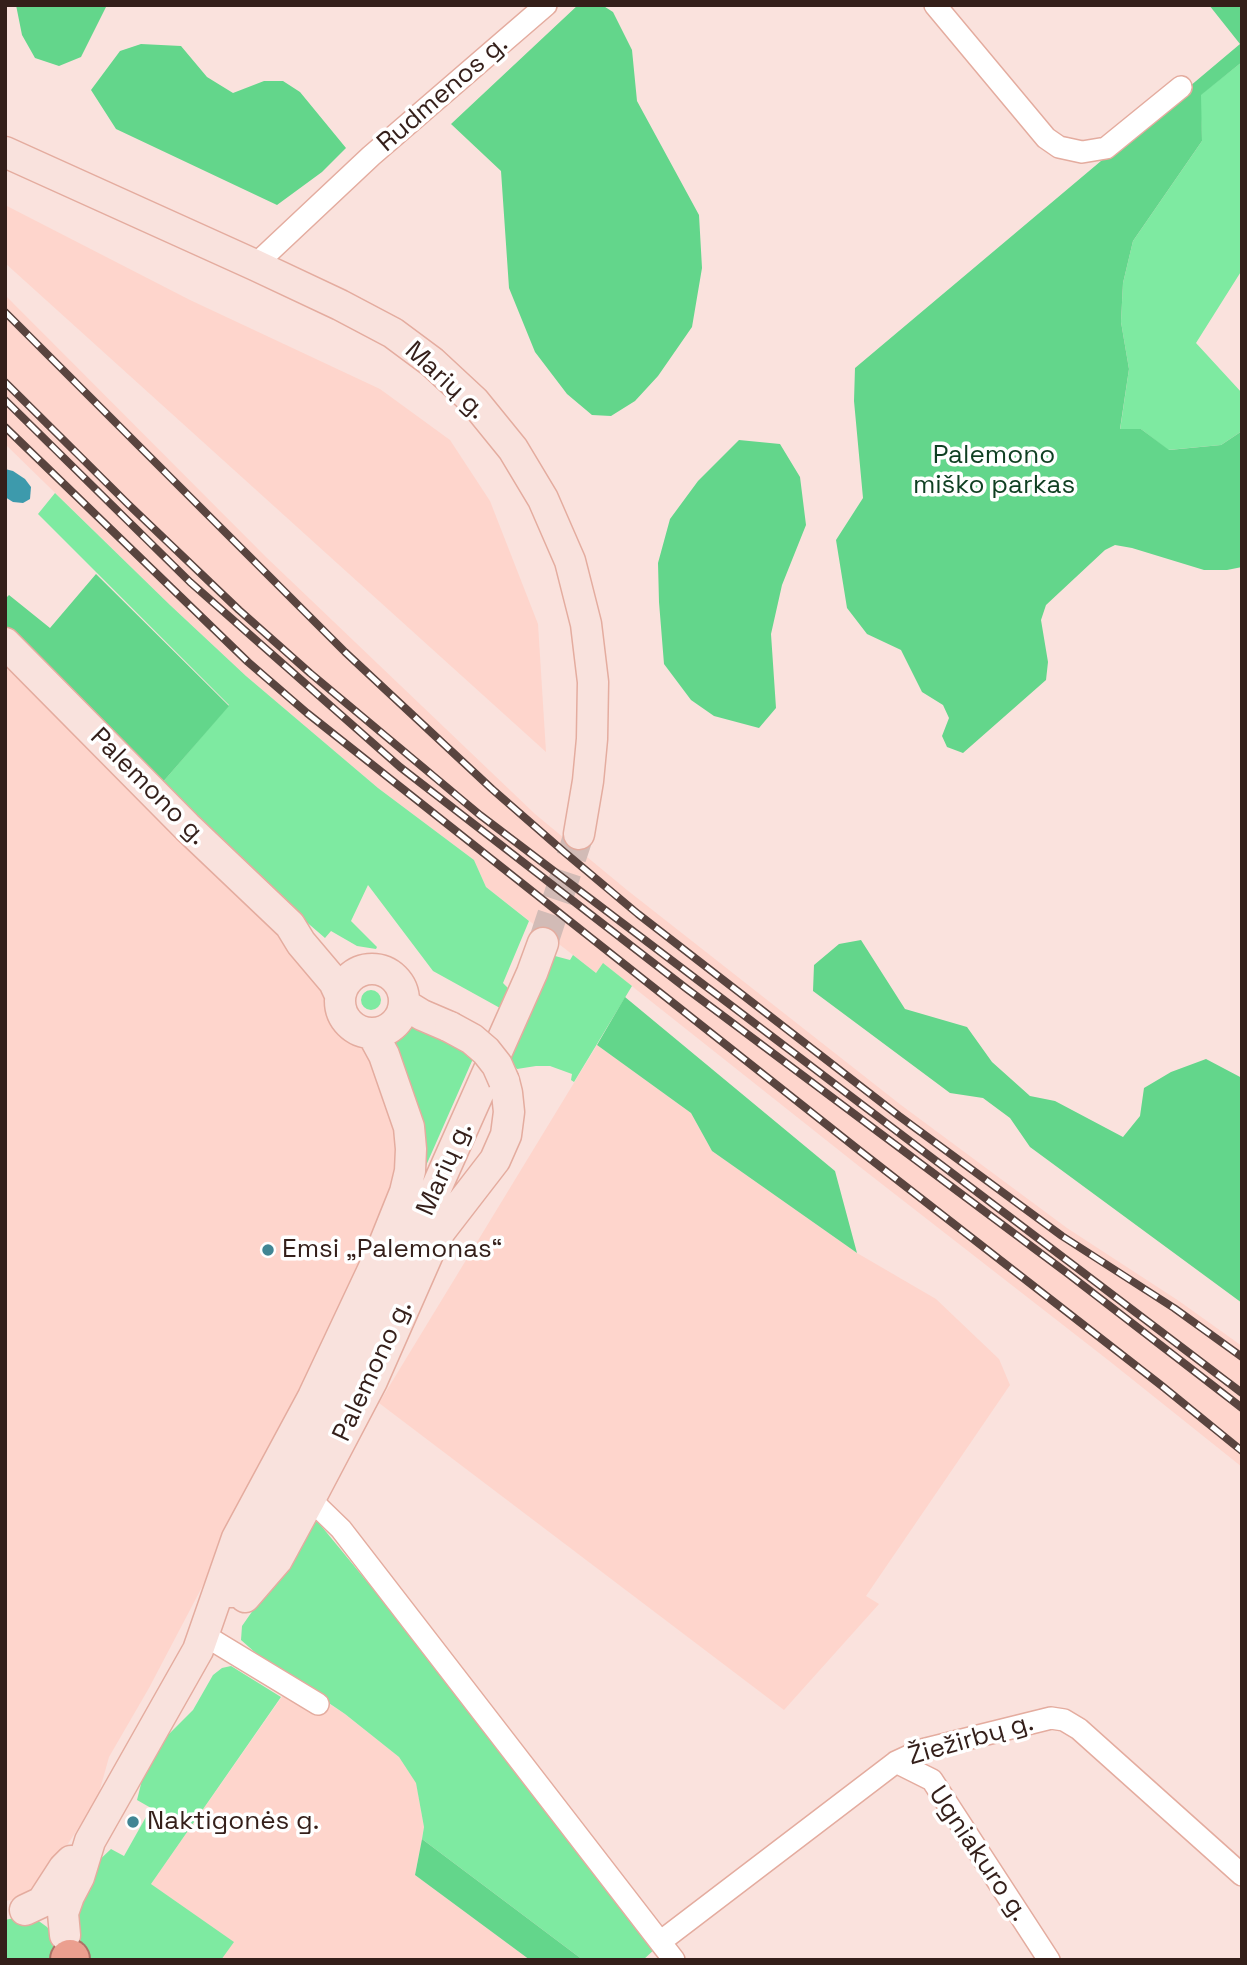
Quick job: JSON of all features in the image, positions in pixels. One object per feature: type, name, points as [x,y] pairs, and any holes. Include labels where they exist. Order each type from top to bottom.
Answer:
[{"type":"street","name":"Rudmenos g.","points":[[255,265],[371,156],[546,5]]},
{"type":"street","points":[[935,5],[1046,138],[1059,148],[1082,152],[1106,148],[1181,88]]},
{"type":"street","name":"Marių g.","points":[[5,152],[255,265],[393,333],[432,362],[474,401],[513,449],[543,499],[570,561],[586,624],[593,682],[592,739],[579,834]]},
{"type":"street","name":"Palemono g.","points":[[5,643],[187,827],[293,929],[301,943],[334,982],[340,995],[340,1007],[344,1017],[352,1026],[372,1033],[384,1055],[409,1127],[410,1171],[405,1192],[379,1259],[313,1397],[237,1538],[204,1644]]},
{"type":"street","name":"Palemono g.","points":[[293,929],[310,935],[358,972]]},
{"type":"street","name":"Marių g.","points":[[204,1644],[294,1480],[375,1321],[532,973],[543,943]]},
{"type":"street","points":[[340,995],[349,977],[369,968],[391,974],[399,982],[404,993],[401,1016],[394,1025],[384,1031],[372,1033]]},
{"type":"street","name":"Palemono g.","points":[[69,1954],[63,1913],[79,1877],[90,1841],[204,1644],[277,1560],[372,1381],[431,1247],[495,1160],[506,1135],[509,1112],[507,1093],[497,1065],[472,1039],[404,1004]]},
{"type":"street","points":[[310,1499],[341,1529],[674,1960]]},
{"type":"street","points":[[204,1644],[318,1704]]},
{"type":"street","name":"Žiežirbų g.","points":[[660,1942],[896,1762],[922,1750],[1051,1718],[1064,1720],[1079,1729],[1242,1875]]},
{"type":"street","name":"Ugniakuro g.","points":[[896,1762],[932,1780],[1048,1960]]},
{"type":"street","name":"Palemono g.","points":[[15,1912],[42,1902],[64,1868],[90,1841]]},
{"type":"street","points":[[15,1912],[37,1912],[48,1917],[58,1925],[69,1954]]},
{"type":"shaded area","points":[[5,205],[190,300],[380,389],[450,440],[490,501],[538,624],[546,752],[5,263]]},
{"type":"shaded area","points":[[5,295],[266,557],[535,814],[627,890],[901,1105],[1067,1228],[1242,1346],[1242,1467],[604,964],[596,973],[486,887],[474,860],[378,788],[246,676],[170,605],[5,444]]},
{"type":"shaded area","points":[[5,667],[256,908],[329,991],[332,1020],[345,1034],[363,1042],[402,1128],[398,1192],[243,1509],[149,1688],[109,1757],[97,1800],[44,1880],[26,1898],[5,1901]]},
{"type":"shaded area","points":[[597,1045],[691,1113],[712,1151],[857,1253],[936,1299],[999,1359],[1010,1385],[866,1596],[879,1604],[784,1710],[379,1403]]},
{"type":"shaded area","points":[[291,1679],[345,1714],[399,1757],[416,1782],[424,1827],[415,1875],[530,1960],[221,1960],[233,1942],[151,1884],[281,1698]]},
{"type":"green space","points":[[16,5],[107,5],[81,57],[59,66],[35,58],[22,35]]},
{"type":"green space","points":[[578,5],[602,5],[613,12],[632,50],[637,101],[699,215],[702,268],[692,327],[658,376],[635,401],[611,416],[592,415],[567,394],[535,352],[509,288],[501,171],[451,124]]},
{"type":"green space","name":"Palemono miško parkas","points":[[1209,5],[1242,5],[1242,62],[1201,95],[1202,141],[1133,241],[1123,283],[1121,322],[1129,369],[1120,429],[1141,429],[1169,450],[1221,445],[1242,431],[1242,567],[1204,570],[1132,548],[1115,545],[1105,550],[1046,605],[1041,620],[1048,662],[1046,680],[963,753],[947,747],[942,736],[949,718],[943,705],[922,692],[901,650],[867,634],[847,608],[836,540],[863,498],[854,401],[855,368],[1240,44]]},
{"type":"green space","points":[[141,44],[181,46],[207,77],[233,93],[264,81],[283,81],[300,92],[346,148],[322,172],[277,205],[116,129],[91,90],[120,51]]},
{"type":"green space","points":[[1242,62],[1242,270],[1196,343],[1242,393],[1242,431],[1221,445],[1168,450],[1141,429],[1120,430],[1129,369],[1121,322],[1123,283],[1133,241],[1202,141],[1200,95]]},
{"type":"green space","points":[[739,440],[780,444],[800,477],[806,525],[782,585],[771,634],[776,708],[759,728],[714,716],[691,700],[664,664],[659,602],[658,563],[670,519],[698,481]]},
{"type":"green space","points":[[55,493],[246,676],[378,788],[474,860],[486,887],[529,921],[503,983],[509,989],[500,1008],[433,971],[368,885],[351,921],[376,949],[357,946],[331,931],[325,938],[281,900],[162,783],[229,705],[38,514]]},
{"type":"green space","points":[[96,574],[229,706],[162,783],[5,627],[5,599],[9,595],[50,628]]},
{"type":"green space","points":[[861,940],[905,1009],[967,1027],[992,1062],[1030,1096],[1055,1101],[1123,1137],[1140,1116],[1144,1088],[1171,1072],[1206,1059],[1242,1078],[1242,1303],[1030,1147],[1010,1118],[983,1098],[950,1093],[813,991],[814,965],[839,944]]},
{"type":"green space","points":[[573,955],[596,973],[603,963],[632,986],[574,1082],[571,1080],[572,1074],[550,1066],[517,1069],[509,1059],[555,956],[570,960]]},
{"type":"green space","points":[[371,990],[378,993],[381,1000],[378,1007],[371,1010],[364,1007],[361,1000],[364,993]]},
{"type":"green space","points":[[625,997],[835,1171],[857,1253],[712,1151],[691,1113],[597,1045]]},
{"type":"green space","points":[[409,1019],[476,1052],[414,1193],[385,1040],[398,1035]]},
{"type":"green space","points":[[306,1522],[318,1522],[434,1663],[656,1948],[643,1960],[583,1960],[422,1839],[424,1827],[416,1783],[399,1757],[345,1714],[258,1655],[241,1640],[242,1626],[265,1593]]},
{"type":"green space","points":[[231,1666],[281,1697],[151,1884],[234,1942],[221,1960],[77,1960],[68,1907],[94,1865],[111,1849],[124,1856],[151,1808],[137,1800],[146,1764],[163,1740],[193,1710],[213,1675],[222,1668]]},
{"type":"green space","points":[[422,1839],[583,1960],[530,1960],[415,1875]]},
{"type":"green space","points":[[23,1916],[36,1919],[55,1937],[58,1960],[5,1960],[5,1920]]},
{"type":"water","points":[[5,469],[25,479],[31,487],[30,499],[23,503],[13,502],[5,497]]},
{"type":"tunnel","points":[[543,943],[579,834]]},
{"type":"railway","points":[[5,312],[345,652],[563,851],[638,914],[899,1116],[1062,1236],[1174,1308],[1242,1357]]},
{"type":"railway","points":[[5,382],[239,610],[480,815],[1242,1393]]},
{"type":"railway","points":[[5,400],[190,582],[400,767],[687,989],[1067,1273],[1242,1408]]},
{"type":"railway","points":[[5,427],[248,662],[307,713],[1242,1451]]},
{"type":"place","name":"Emsi „Palemonas“","points":[[268,1250]]},
{"type":"place","name":"Naktigonės g.","points":[[133,1822]]}]
